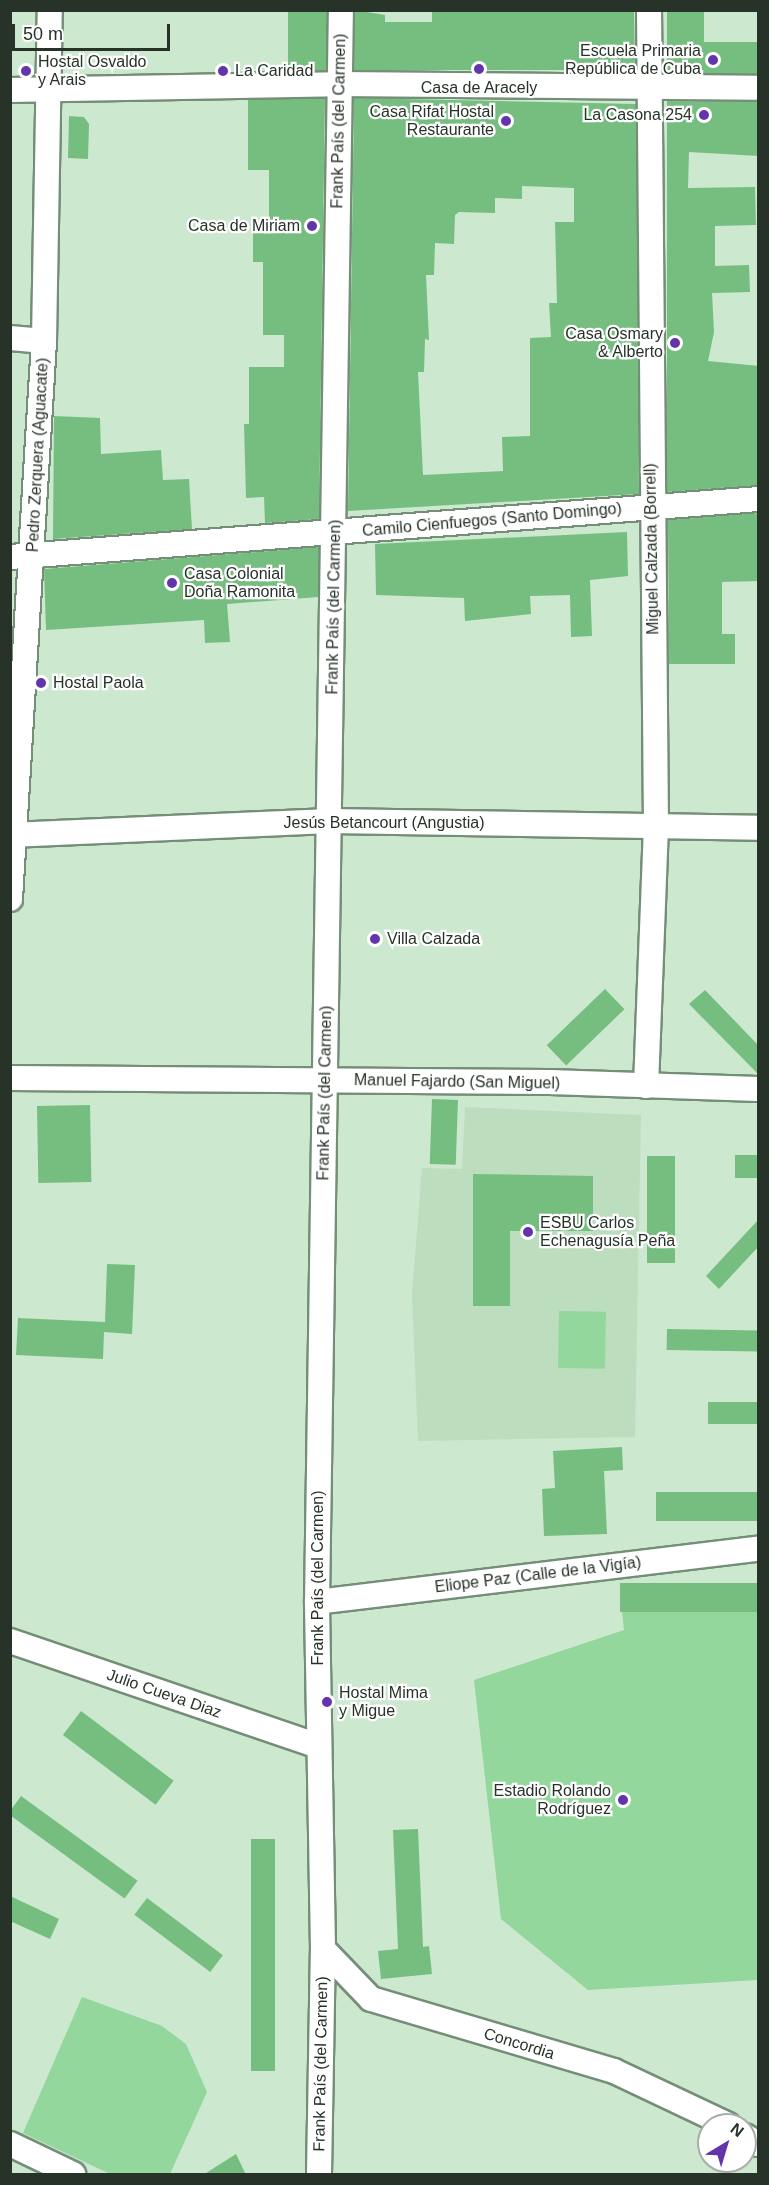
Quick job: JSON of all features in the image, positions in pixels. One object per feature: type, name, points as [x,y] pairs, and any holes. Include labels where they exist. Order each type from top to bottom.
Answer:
[{"type":"street","name":"Pedro Zerquera (Aguacate)","points":[[10,899],[22,556],[44,341],[50,10]]},
{"type":"street","name":"Frank País (del Carmen)","points":[[320,2174],[323,1949],[317,1602],[336,534],[338,84],[341,10]]},
{"type":"street","name":"Miguel Calzada (Borrell)","points":[[646,1086],[656,826],[651,506],[649,10]]},
{"type":"street","points":[[10,90],[338,84],[759,88]]},
{"type":"street","points":[[10,338],[44,341]]},
{"type":"street","name":"Camilo Cienfuegos (Santo Domingo)","points":[[22,556],[336,534],[651,506],[759,499]]},
{"type":"street","name":"Jesús Betancourt (Angustia)","points":[[12,835],[330,820],[759,828]]},
{"type":"street","name":"Manuel Fajardo (San Miguel)","points":[[10,1078],[325,1080],[759,1089]]},
{"type":"street","name":"Eliope Paz (Calle de la Vigía)","points":[[317,1602],[759,1549]]},
{"type":"street","name":"Julio Cueva Diaz","points":[[10,1641],[318,1746]]},
{"type":"street","name":"Concordia","points":[[323,1949],[371,2000],[614,2071],[703,2113]]},
{"type":"street","points":[[10,2144],[73,2175]]},
{"type":"shaded area","name":"ESBU Carlos Echenagusía Peña","points":[[465,1107],[641,1115],[635,1437],[418,1441],[412,1294],[422,1168],[462,1169]]},
{"type":"green space","points":[[559,1311],[606,1312],[605,1369],[558,1368]]},
{"type":"green space","name":"Estadio Rolando Rodríguez","points":[[758,1583],[758,1980],[588,1990],[501,1919],[474,1680],[624,1630],[621,1602]]},
{"type":"green space","points":[[82,1997],[162,2026],[186,2044],[207,2092],[170,2174],[110,2174],[23,2133]]},
{"type":"building","points":[[288,10],[327,10],[327,71],[288,71]]},
{"type":"building","points":[[355,10],[385,15],[385,22],[432,22],[432,10],[634,10],[635,70],[354,70]]},
{"type":"building","name":"Escuela Primaria República de Cuba","points":[[667,10],[704,10],[704,42],[759,42],[759,74],[667,73]]},
{"type":"building","points":[[325,98],[319,519],[265,523],[264,497],[246,498],[244,424],[249,424],[249,367],[284,367],[284,335],[263,335],[263,262],[253,262],[253,231],[269,231],[269,170],[248,170],[248,100]]},
{"type":"building","points":[[354,98],[636,104],[639,494],[348,511]],"holes":[[[522,186],[574,188],[574,222],[555,222],[557,303],[549,303],[551,337],[530,338],[530,436],[502,437],[503,471],[423,475],[418,372],[424,372],[425,339],[429,340],[426,275],[434,275],[435,243],[454,244],[455,215],[459,212],[495,213],[495,198],[522,199]]]},
{"type":"building","points":[[667,101],[759,102],[759,156],[689,152],[688,188],[755,187],[756,225],[715,226],[715,266],[749,265],[750,292],[712,293],[714,332],[708,361],[759,366],[759,485],[667,492]]},
{"type":"building","points":[[69,116],[84,117],[89,124],[88,159],[68,158]]},
{"type":"building","points":[[54,416],[100,418],[101,454],[161,450],[163,480],[189,479],[192,529],[53,539]]},
{"type":"building","points":[[759,513],[759,581],[722,582],[722,634],[735,634],[735,664],[669,664],[668,520]]},
{"type":"building","points":[[627,532],[628,576],[590,580],[592,636],[571,637],[570,595],[530,596],[531,614],[465,621],[464,598],[376,595],[375,544]]},
{"type":"building","points":[[319,547],[318,597],[227,604],[230,642],[205,643],[204,620],[46,630],[44,569]]},
{"type":"building","points":[[605,989],[624,1009],[566,1065],[547,1045]]},
{"type":"building","points":[[705,990],[759,1046],[759,1075],[689,1004]]},
{"type":"building","points":[[432,1099],[458,1100],[456,1165],[430,1164]]},
{"type":"building","points":[[90,1105],[91,1182],[38,1183],[37,1106]]},
{"type":"building","points":[[735,1155],[758,1155],[758,1178],[735,1178]]},
{"type":"building","points":[[647,1156],[675,1156],[675,1263],[647,1263]]},
{"type":"building","points":[[473,1174],[593,1176],[593,1231],[510,1231],[510,1306],[473,1306]]},
{"type":"building","points":[[759,1219],[759,1246],[719,1289],[706,1276]]},
{"type":"building","points":[[107,1264],[135,1265],[132,1334],[104,1332],[103,1359],[16,1355],[18,1318],[105,1322]]},
{"type":"building","points":[[667,1329],[758,1331],[758,1352],[667,1350]]},
{"type":"building","points":[[708,1402],[758,1402],[758,1424],[708,1424]]},
{"type":"building","points":[[622,1447],[623,1470],[604,1471],[607,1534],[544,1536],[542,1489],[555,1488],[553,1451]]},
{"type":"building","points":[[656,1492],[758,1492],[758,1521],[656,1521]]},
{"type":"building","points":[[620,1583],[758,1583],[758,1612],[620,1612]]},
{"type":"building","points":[[81,1711],[174,1781],[156,1805],[63,1735]]},
{"type":"building","points":[[21,1796],[137,1881],[125,1898],[10,1815],[10,1811]]},
{"type":"building","points":[[418,1829],[423,1947],[429,1946],[432,1974],[381,1979],[378,1951],[398,1949],[393,1830]]},
{"type":"building","points":[[251,1839],[275,1839],[275,2071],[251,2071]]},
{"type":"building","points":[[10,1896],[59,1919],[50,1939],[10,1921]]},
{"type":"building","points":[[147,1898],[223,1955],[210,1972],[134,1915]]},
{"type":"building","points":[[236,2154],[246,2175],[203,2175]]},
{"type":"place","name":"Escuela Primaria República de Cuba","points":[[713,60]]},
{"type":"place","name":"Casa de Aracely","points":[[479,69]]},
{"type":"place","name":"Hostal Osvaldo y Arais","points":[[26,71]]},
{"type":"place","name":"La Caridad","points":[[223,71]]},
{"type":"place","name":"La Casona 254","points":[[704,115]]},
{"type":"place","name":"Casa Rifat Hostal Restaurante","points":[[506,121]]},
{"type":"place","name":"Casa de Miriam","points":[[312,226]]},
{"type":"place","name":"Casa Osmary & Alberto","points":[[675,343]]},
{"type":"place","name":"Casa Colonial Doña Ramonita","points":[[172,583]]},
{"type":"place","name":"Hostal Paola","points":[[41,683]]},
{"type":"place","name":"Villa Calzada","points":[[375,939]]},
{"type":"place","name":"ESBU Carlos Echenagusía Peña","points":[[528,1232]]},
{"type":"place","name":"Hostal Mima y Migue","points":[[327,1702]]},
{"type":"place","name":"Estadio Rolando Rodríguez","points":[[623,1800]]}]
